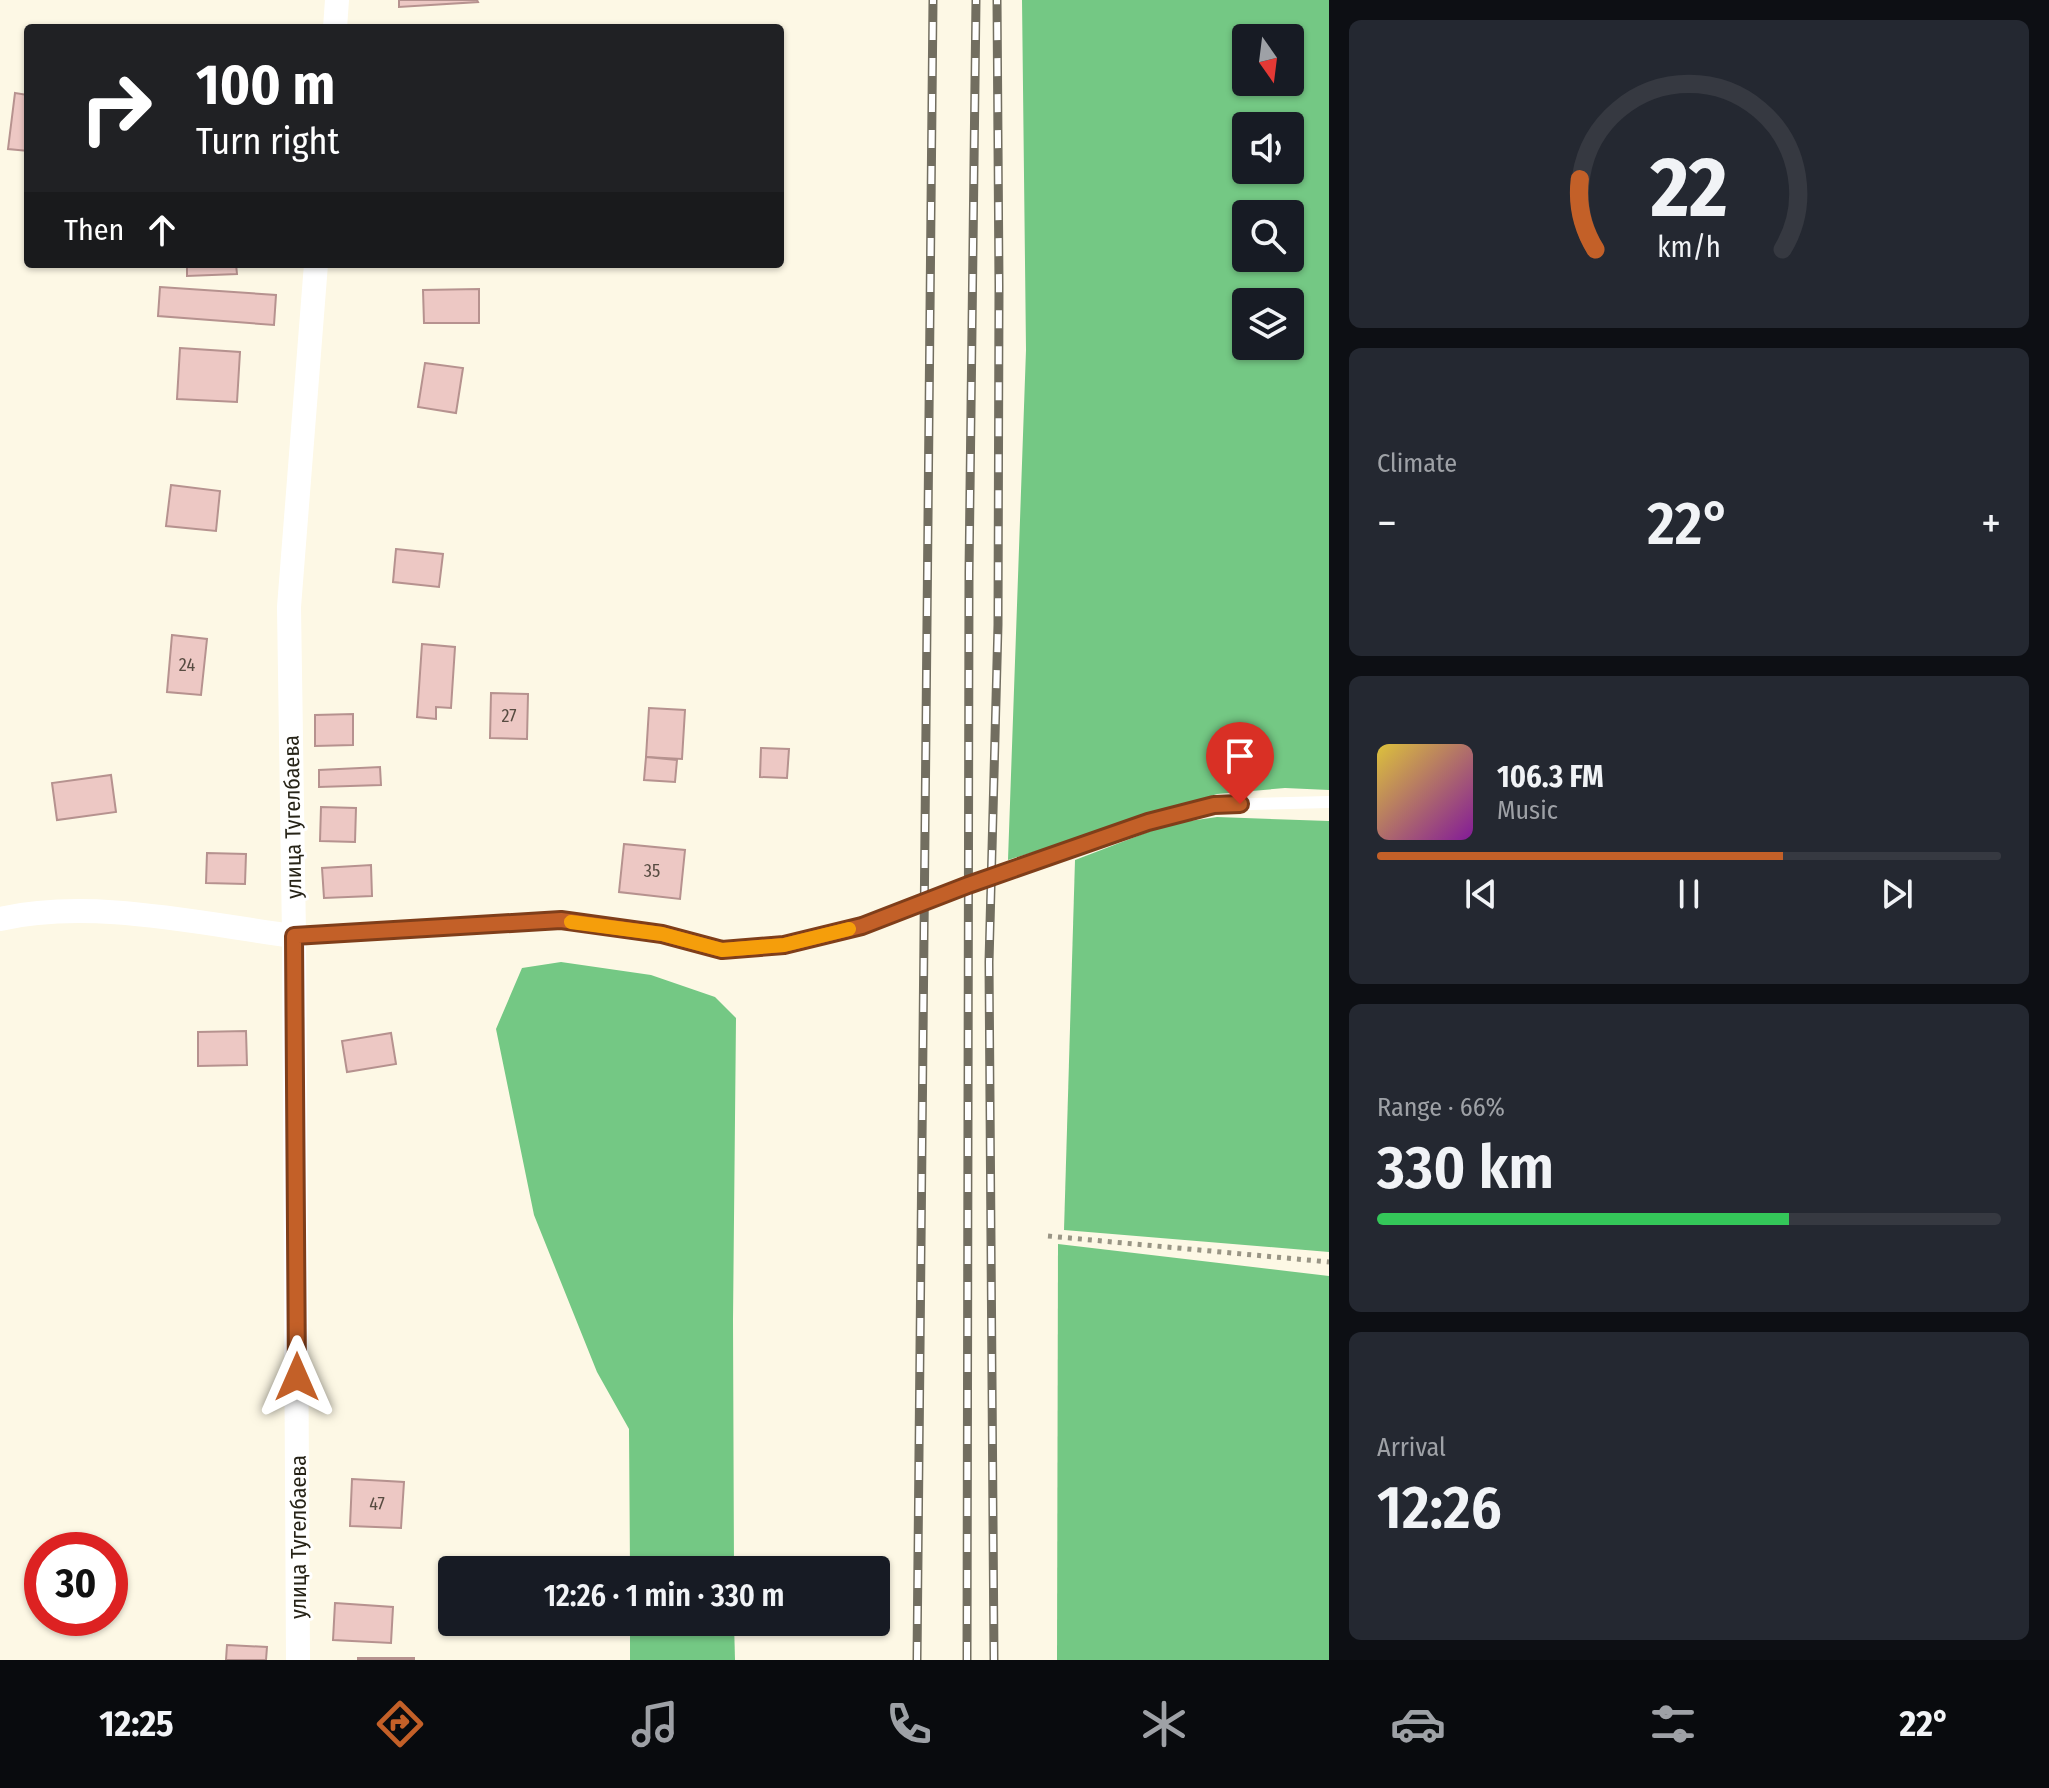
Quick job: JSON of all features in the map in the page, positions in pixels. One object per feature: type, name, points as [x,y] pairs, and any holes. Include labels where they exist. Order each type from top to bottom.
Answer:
[{"type":"street","points":[[335,24],[337,0]]},
{"type":"street","name":"улица Тугелбаева","points":[[298,1660],[289,607],[316,268]]},
{"type":"street","points":[[0,919],[26,913],[90,910],[294,936]]},
{"type":"lane","points":[[294,936],[561,920],[662,934],[722,950],[784,945],[862,926],[1148,822],[1214,805],[1329,802]]},
{"type":"path","points":[[1048,1236],[1329,1262]]},
{"type":"green space","points":[[1022,0],[1329,0],[1329,790],[1285,788],[1217,794],[1008,860],[1026,350]]},
{"type":"green space","points":[[1217,817],[1329,821],[1329,1252],[1064,1230],[1075,860],[1169,824]]},
{"type":"green space","points":[[561,962],[651,975],[715,997],[736,1018],[734,1556],[630,1556],[629,1429],[597,1372],[534,1215],[496,1029],[522,968]]},
{"type":"green space","points":[[1058,1244],[1329,1276],[1329,1660],[1057,1660]]},
{"type":"green space","points":[[630,1636],[734,1636],[735,1660],[630,1660]]},
{"type":"building","points":[[399,0],[477,0],[478,2],[399,7]]},
{"type":"building","points":[[15,93],[24,94],[24,151],[8,149]]},
{"type":"building","points":[[187,268],[236,268],[237,274],[187,276]]},
{"type":"building","points":[[160,287],[276,295],[274,325],[158,316]]},
{"type":"building","points":[[479,289],[479,323],[424,323],[423,290]]},
{"type":"building","points":[[180,348],[240,352],[237,402],[177,399]]},
{"type":"building","points":[[425,363],[463,368],[456,413],[418,407]]},
{"type":"building","points":[[171,485],[220,491],[216,531],[166,526]]},
{"type":"building","points":[[396,549],[443,554],[439,587],[393,582]]},
{"type":"building","points":[[172,635],[207,639],[201,695],[167,692]]},
{"type":"building","points":[[422,644],[455,647],[451,708],[436,707],[436,719],[417,717]]},
{"type":"building","points":[[491,693],[528,694],[527,739],[490,738]]},
{"type":"building","points":[[649,708],[685,710],[682,759],[646,757]]},
{"type":"building","points":[[353,714],[353,745],[315,746],[315,715]]},
{"type":"building","points":[[761,748],[789,749],[787,778],[760,777]]},
{"type":"building","points":[[646,757],[677,760],[675,782],[644,780]]},
{"type":"building","points":[[380,767],[381,785],[319,787],[319,770]]},
{"type":"building","points":[[111,775],[116,812],[57,820],[52,783]]},
{"type":"building","points":[[321,807],[356,808],[355,842],[320,841]]},
{"type":"building","points":[[624,844],[685,850],[680,899],[619,892]]},
{"type":"building","points":[[207,853],[246,854],[245,884],[206,883]]},
{"type":"building","points":[[371,865],[372,896],[324,898],[322,868]]},
{"type":"building","points":[[246,1031],[247,1065],[198,1066],[198,1032]]},
{"type":"building","points":[[391,1033],[396,1064],[347,1072],[342,1041]]},
{"type":"building","points":[[352,1479],[404,1482],[401,1528],[350,1526]]},
{"type":"building","points":[[335,1603],[393,1607],[391,1643],[333,1640]]},
{"type":"building","points":[[227,1645],[267,1647],[266,1660],[226,1660]]},
{"type":"building","points":[[414,1658],[414,1660],[358,1660]]},
{"type":"railway","points":[[917,1660],[933,0]]},
{"type":"railway","points":[[967,1660],[969,573],[976,0]]},
{"type":"railway","points":[[994,1660],[989,962],[998,625],[997,0]]},
{"type":"slow traffic","points":[[571,922],[662,934],[722,950],[784,945],[849,929]]},
{"type":"route","points":[[297,1377],[294,936],[561,920],[662,934],[722,950],[784,945],[862,926],[1148,822],[1214,805],[1240,804]]}]
